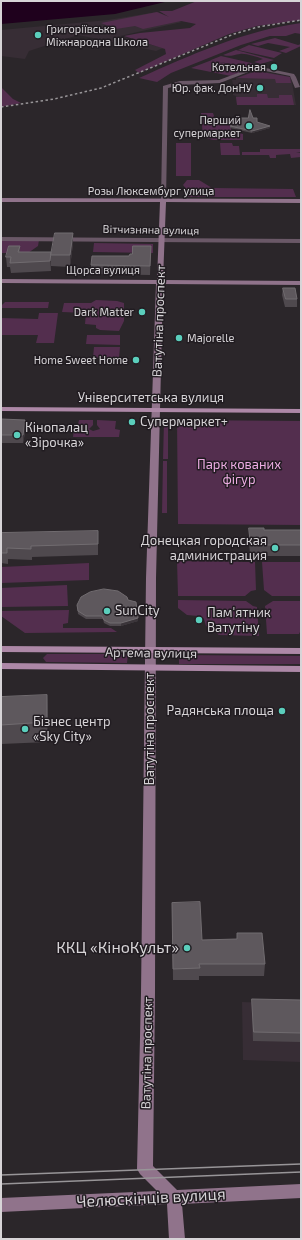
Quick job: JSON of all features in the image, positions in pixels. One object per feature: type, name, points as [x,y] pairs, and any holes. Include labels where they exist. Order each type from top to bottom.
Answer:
[{"type":"main road","name":"Університетська вулиця","points":[[1,408],[301,411]]},
{"type":"main road","name":"Артема вулиця","points":[[1,649],[301,651]]},
{"type":"main road","points":[[45,666],[37,663],[36,658],[39,652],[48,649]]},
{"type":"main road","name":"Артема вулиця","points":[[1,666],[301,669]]},
{"type":"street","name":"Ватутіна проспект","points":[[174,1196],[145,1169],[148,993],[150,649],[157,357],[161,282],[165,87],[180,83],[220,81],[256,67],[292,75],[297,87]]},
{"type":"street","name":"Розы Люксембург улица","points":[[1,200],[301,202]]},
{"type":"street","name":"Вітчизняна вулиця","points":[[1,239],[301,242]]},
{"type":"street","name":"Щорса вулиця","points":[[1,281],[301,283]]},
{"type":"street","name":"Челюскінців вулиця","points":[[1,1205],[301,1191]]},
{"type":"street","points":[[174,1196],[177,1239]]},
{"type":"shaded area","points":[[1,1],[169,1],[115,14],[1,24]]},
{"type":"shaded area","name":"Григоріївська Міжнародна Школа","points":[[157,12],[182,22],[120,36],[163,48],[156,51],[78,35],[29,51],[25,59],[1,56],[1,30],[108,20]]},
{"type":"shaded area","name":"Юр. фак. ДонНУ","points":[[256,70],[291,77],[296,105],[237,105],[236,96],[233,95],[233,91],[228,91],[228,85],[233,85],[232,80],[236,80],[236,78]]},
{"type":"shaded area","points":[[242,1002],[301,1004],[301,1062],[243,1060]]},
{"type":"green space","points":[[197,1],[301,1],[301,20],[257,26],[229,34],[139,73],[135,70],[166,54],[165,49],[124,36],[190,28],[196,24],[181,21],[143,29],[135,26],[116,29],[101,23],[157,12],[169,17],[159,11],[172,11]]},
{"type":"green space","points":[[301,23],[301,34],[295,33],[286,36],[270,36],[241,45],[171,73],[157,82],[139,78],[238,38]]},
{"type":"green space","points":[[275,38],[298,45],[301,44],[301,46],[286,53],[279,51],[290,47],[268,43],[258,46],[251,44]]},
{"type":"green space","points":[[249,45],[282,53],[274,58],[238,50]]},
{"type":"green space","points":[[236,50],[274,60],[261,64],[254,62],[263,59],[251,55],[223,55]]},
{"type":"green space","points":[[221,56],[260,65],[249,68],[211,60]]},
{"type":"green space","points":[[212,60],[247,69],[231,76],[191,68]]},
{"type":"green space","points":[[256,71],[290,77],[291,83],[276,83],[275,79],[237,78]]},
{"type":"green space","points":[[1,87],[13,99],[21,103],[1,107]]},
{"type":"green space","points":[[257,94],[267,94],[268,98],[279,98],[279,95],[292,95],[294,105],[237,105],[236,97],[257,97]]},
{"type":"green space","points":[[201,113],[213,113],[217,125],[231,125],[231,131],[243,134],[243,140],[213,140],[203,137]]},
{"type":"green space","points":[[176,143],[191,143],[191,176],[176,176]]},
{"type":"green space","points":[[220,143],[232,143],[233,146],[239,146],[240,155],[221,155]]},
{"type":"green space","points":[[260,149],[301,149],[301,152],[296,153],[301,153],[301,157],[291,158],[290,154],[276,155],[276,158],[270,158],[269,155],[242,155],[242,152],[260,152]]},
{"type":"green space","points":[[187,180],[199,180],[212,188],[293,189],[296,197],[187,197],[187,190],[183,185]]},
{"type":"green space","points":[[1,240],[39,240],[38,246],[28,253],[1,253]]},
{"type":"green space","points":[[94,243],[153,244],[153,253],[93,252]]},
{"type":"green space","points":[[96,300],[117,301],[124,303],[124,321],[119,331],[100,330],[96,328],[96,325],[85,324],[86,313],[62,312],[64,303],[91,303]]},
{"type":"green space","points":[[5,302],[49,302],[48,308],[1,308]]},
{"type":"green space","points":[[39,313],[58,313],[54,343],[36,343],[38,335],[1,335],[1,318],[38,319]]},
{"type":"green space","points":[[87,335],[120,335],[120,345],[86,344]]},
{"type":"green space","points":[[94,347],[120,347],[119,358],[93,358]]},
{"type":"green space","points":[[79,420],[93,420],[93,425],[89,429],[93,431],[100,429],[97,425],[97,420],[116,421],[115,429],[120,430],[119,437],[73,437],[74,429],[77,429]]},
{"type":"green space","name":"Парк кованих фігур","points":[[177,420],[301,421],[301,525],[178,524]]},
{"type":"green space","points":[[164,422],[168,422],[168,459],[163,459]]},
{"type":"green space","points":[[163,461],[167,461],[167,513],[162,513]]},
{"type":"green space","points":[[177,561],[255,562],[256,590],[251,591],[245,596],[178,596]]},
{"type":"green space","points":[[262,562],[301,562],[301,596],[272,596],[264,590]]},
{"type":"green space","points":[[89,563],[89,580],[1,583],[1,567]]},
{"type":"green space","points":[[67,585],[68,606],[1,607],[1,588]]},
{"type":"green space","points":[[178,600],[246,601],[257,607],[259,636],[219,635],[206,626],[204,619],[198,616],[187,615],[178,608]]},
{"type":"green space","points":[[273,601],[301,601],[301,630],[299,634],[267,634],[265,606]]},
{"type":"green space","points":[[69,610],[68,623],[63,624],[63,628],[111,628],[117,632],[25,633],[1,616],[1,611]]},
{"type":"green space","points":[[47,654],[128,654],[127,663],[46,662],[43,658]]},
{"type":"green space","points":[[179,655],[301,656],[301,664],[179,664]]},
{"type":"building","name":"Перший супермаркет","points":[[250,110],[253,118],[257,118],[257,122],[270,126],[252,131],[230,126],[240,122],[239,118],[248,118]]},
{"type":"building","points":[[55,233],[73,233],[70,255],[51,255]]},
{"type":"building","points":[[9,246],[20,246],[18,252],[51,252],[50,261],[10,263],[11,257],[6,257]]},
{"type":"building","points":[[133,246],[151,246],[150,266],[91,265],[92,256],[129,256],[132,254]]},
{"type":"building","points":[[283,288],[295,288],[297,299],[286,299]]},
{"type":"building","points":[[1,419],[25,420],[23,435],[1,435]]},
{"type":"building","points":[[249,528],[264,528],[264,530],[301,530],[301,545],[251,545]]},
{"type":"building","points":[[98,531],[98,544],[31,546],[31,549],[7,548],[7,553],[1,553],[1,533]]},
{"type":"building","name":"SunCity","points":[[104,589],[118,591],[127,597],[128,600],[136,602],[138,618],[121,623],[110,623],[104,620],[102,616],[86,616],[78,611],[77,605],[81,597],[90,592]]},
{"type":"building","points":[[47,695],[47,722],[1,725],[1,697]]},
{"type":"building","name":"ККЦ «КіноКульт»","points":[[200,902],[202,940],[237,939],[237,933],[262,933],[265,964],[199,964],[200,968],[173,969],[172,903]]},
{"type":"building","points":[[252,999],[301,1000],[301,1033],[254,1032]]},
{"type":"tram line","points":[[1,1175],[301,1164]]},
{"type":"tram line","points":[[1,1184],[301,1172]]},
{"type":"railway","points":[[1,107],[54,99],[101,88],[234,34],[258,27],[301,20]]},
{"type":"place","name":"Григоріївська Міжнародна Школа","points":[[38,35]]},
{"type":"place","name":"Котельная","points":[[274,67]]},
{"type":"place","name":"Юр. фак. ДонНУ","points":[[260,88]]},
{"type":"place","name":"Перший супермаркет","points":[[249,126]]},
{"type":"place","name":"Dark Matter","points":[[142,312]]},
{"type":"place","name":"Majorelle","points":[[179,338]]},
{"type":"place","name":"Home Sweet Home","points":[[136,360]]},
{"type":"place","name":"Супермаркет+","points":[[132,422]]},
{"type":"place","name":"Кінопалац «Зірочка»","points":[[17,435]]},
{"type":"place","name":"Донецкая городская администрация","points":[[275,548]]},
{"type":"place","name":"SunCity","points":[[107,611]]},
{"type":"place","name":"Пам'ятник Ватутіну","points":[[199,620]]},
{"type":"place","name":"Радянська площа","points":[[282,711]]},
{"type":"place","name":"Бізнес центр «Sky City»","points":[[25,729]]},
{"type":"place","name":"ККЦ «КіноКульт»","points":[[187,948]]}]
